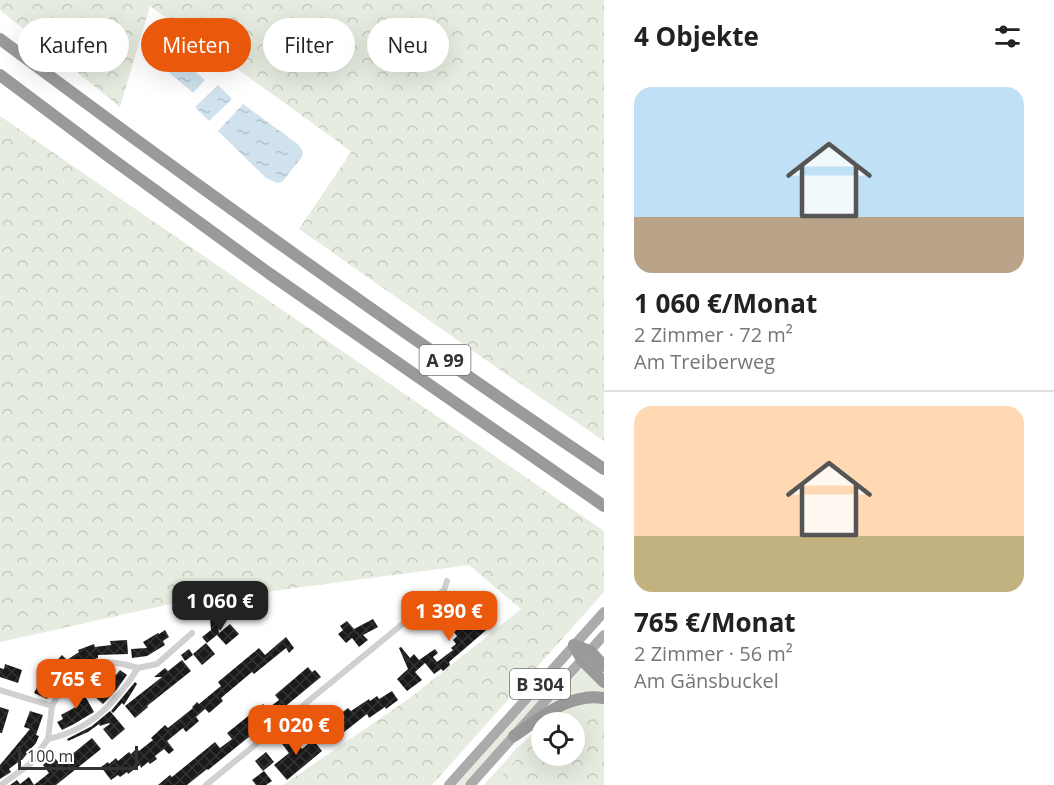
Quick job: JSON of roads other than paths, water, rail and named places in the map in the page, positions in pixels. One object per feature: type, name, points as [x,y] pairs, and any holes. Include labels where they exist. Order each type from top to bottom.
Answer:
[{"type":"highway","name":"A 99","points":[[0,39],[268,236],[604,469]]},
{"type":"highway","name":"A 99","points":[[0,75],[270,274],[604,506]]},
{"type":"highway","points":[[573,645],[604,666]]},
{"type":"highway","points":[[586,655],[604,682]]},
{"type":"highway","points":[[514,736],[563,704],[591,696],[604,698]]},
{"type":"main road","name":"B 304","points":[[449,785],[604,612]]},
{"type":"main road","name":"B 304","points":[[470,785],[604,635]]},
{"type":"street","points":[[206,785],[444,590],[447,581]]},
{"type":"street","points":[[2,785],[30,764],[48,739],[52,706],[63,686],[78,673],[107,662],[138,668],[157,664],[192,633]]},
{"type":"street","points":[[48,739],[71,732],[98,715],[113,702],[138,668]]},
{"type":"street","points":[[0,690],[52,706]]},
{"type":"water","points":[[168,72],[196,72],[205,80],[193,93]]},
{"type":"water","points":[[218,85],[232,99],[209,121],[195,107]]},
{"type":"water","points":[[243,104],[299,145],[303,152],[302,157],[282,182],[277,183],[266,178],[218,131]]}]
